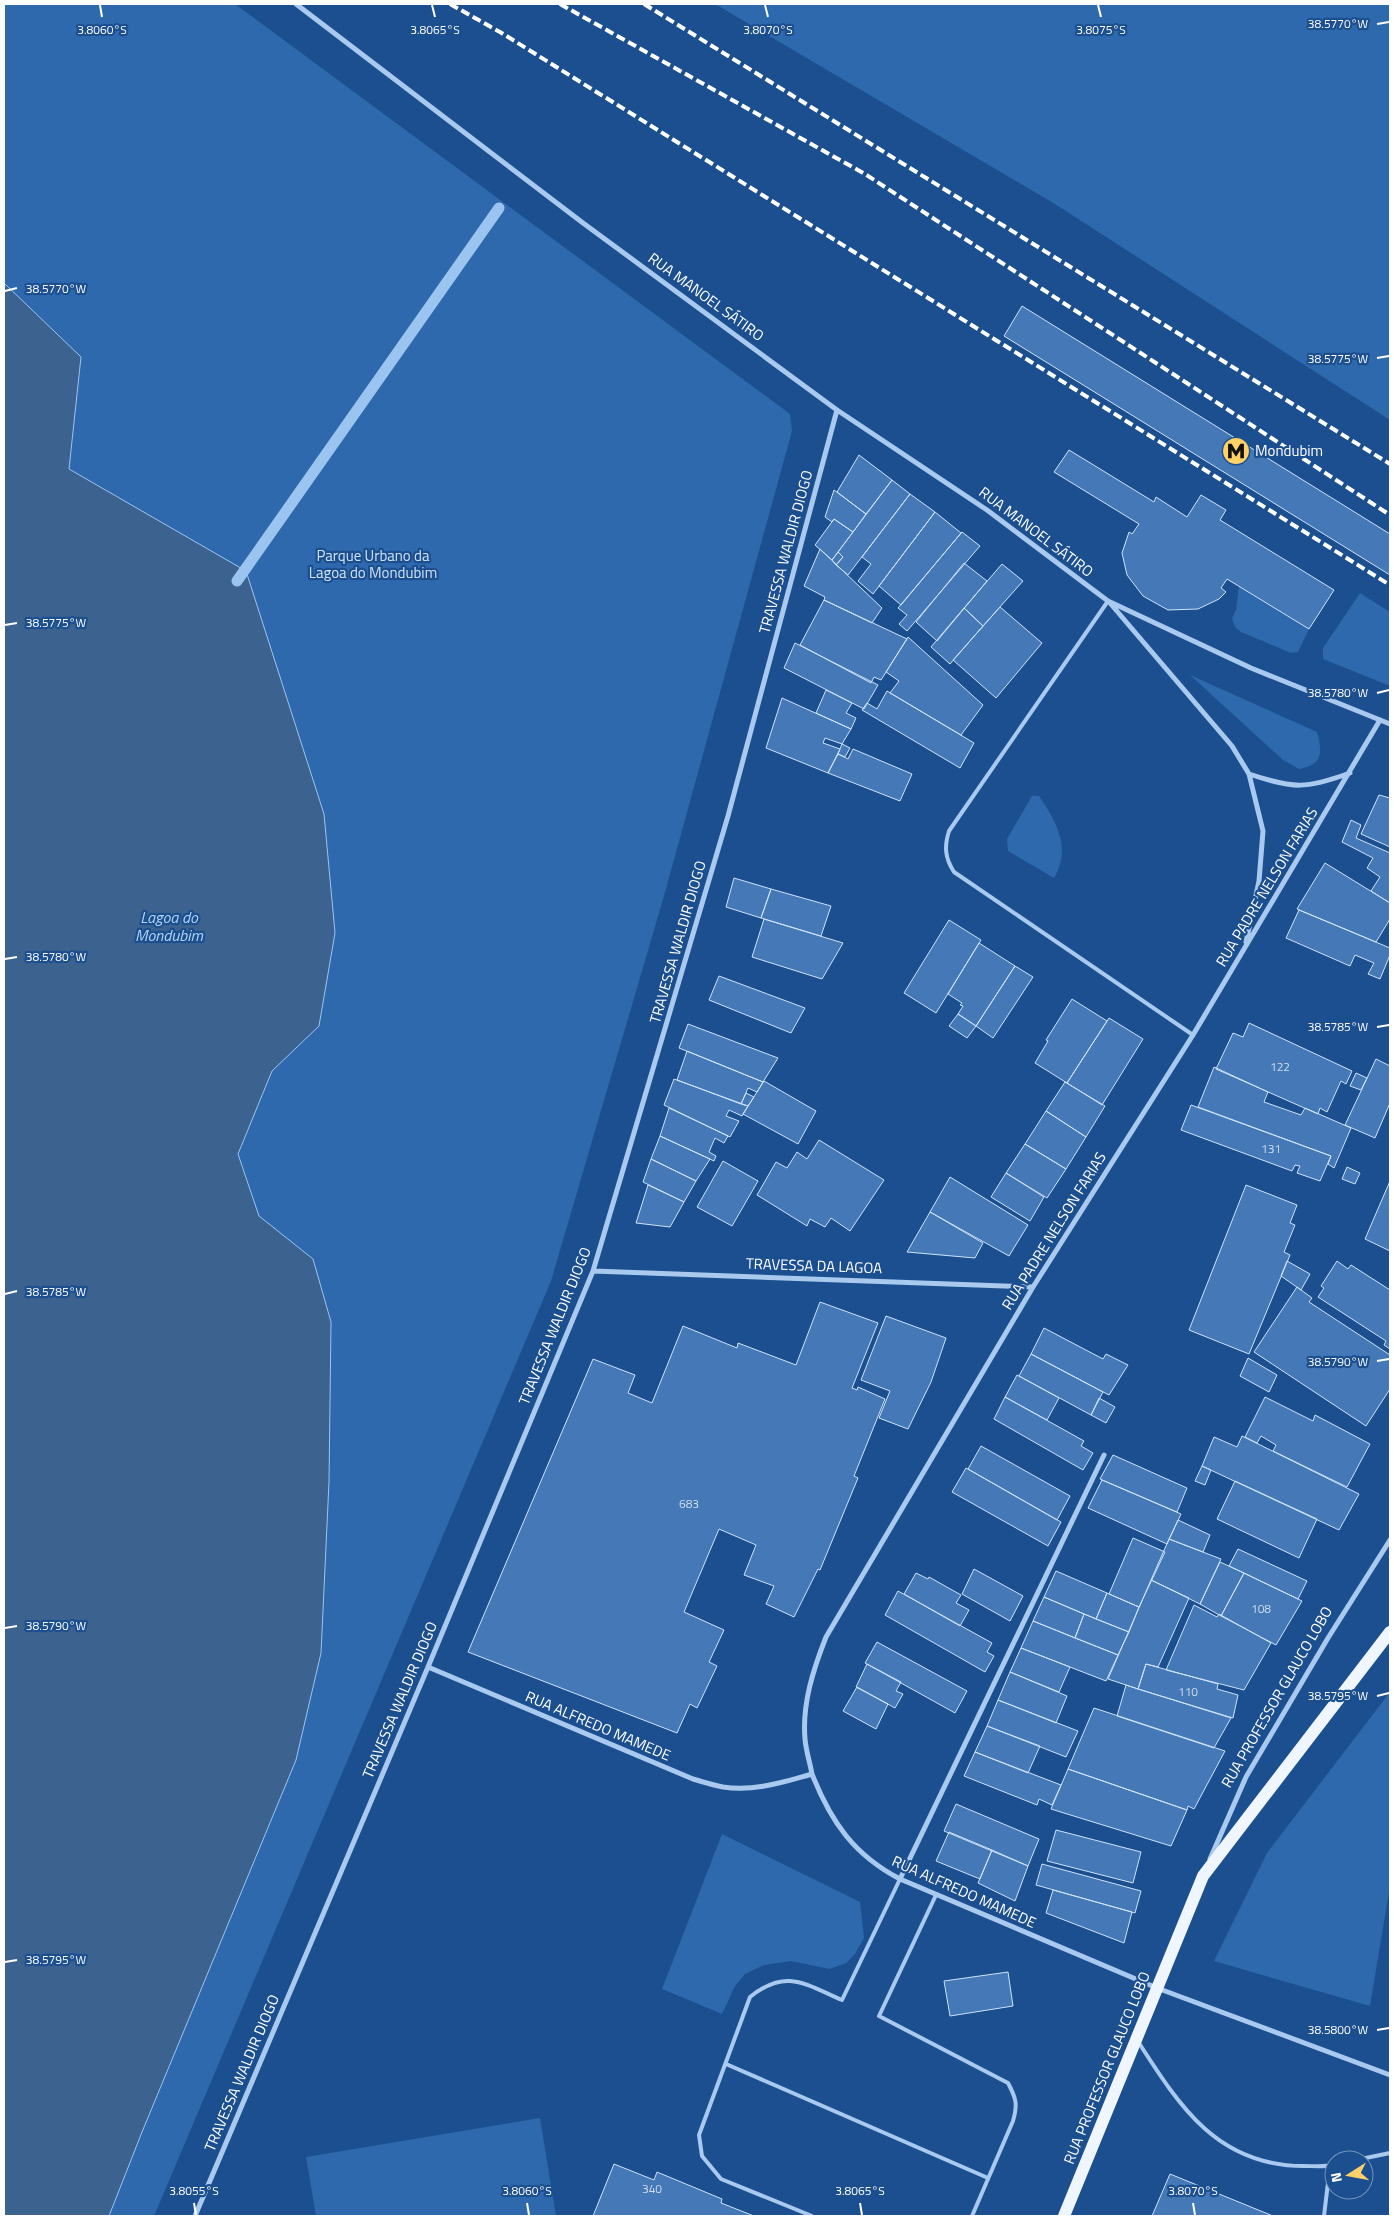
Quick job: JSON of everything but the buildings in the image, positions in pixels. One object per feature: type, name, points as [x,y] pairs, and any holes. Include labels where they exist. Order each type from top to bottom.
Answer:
[{"type":"main road","name":"RUA PROFESSOR GLAUCO LOBO","points":[[1064,2216],[1203,1876],[1390,1632]]},
{"type":"street","name":"RUA MANOEL SÁTIRO","points":[[296,4],[583,223],[838,410],[987,510],[1108,601],[1251,668],[1390,724]]},
{"type":"street","name":"TRAVESSA WALDIR DIOGO","points":[[195,2216],[428,1667],[593,1271],[728,816],[838,410]]},
{"type":"street","name":"RUA MANOEL SÁTIRO","points":[[1108,601],[1232,746],[1249,774],[1263,831],[1259,881],[1245,947]]},
{"type":"street","name":"RUA PADRE NELSON FARIAS","points":[[812,1774],[805,1740],[806,1706],[813,1669],[826,1637],[1033,1287],[1193,1035],[1380,720]]},
{"type":"street","points":[[1249,774],[1276,783],[1305,787],[1350,773]]},
{"type":"street","name":"TRAVESSA DA LAGOA","points":[[593,1271],[1033,1287]]},
{"type":"street","points":[[900,1879],[1104,1454]]},
{"type":"street","name":"RUA PROFESSOR GLAUCO LOBO","points":[[1203,1876],[1246,1777],[1328,1638],[1390,1540]]},
{"type":"street","name":"RUA ALFREDO MAMEDE","points":[[428,1667],[693,1779],[724,1787],[750,1789],[774,1785],[812,1774],[823,1803],[840,1830],[860,1852],[885,1872],[1157,1988],[1390,2075]]},
{"type":"lane","points":[[1108,601],[949,831],[945,843],[946,854],[954,872],[1193,1035]]},
{"type":"lane","points":[[812,2216],[721,2179],[702,2156],[699,2135],[750,1997],[762,1987],[776,1981],[798,1981],[842,2000],[900,1879]]},
{"type":"lane","points":[[936,1895],[879,2016],[1008,2083],[1014,2095],[1017,2108],[972,2216]]},
{"type":"lane","points":[[1136,2039],[1174,2096],[1204,2130],[1240,2153],[1280,2166],[1324,2165]]},
{"type":"lane","points":[[726,2064],[988,2178]]},
{"type":"lane","points":[[1374,2156],[1390,2152]]},
{"type":"lane","points":[[1324,2216],[1327,2200]]},
{"type":"green space","name":"Parque Urbano da Lagoa do Mondubim","points":[[4,4],[235,4],[790,414],[792,431],[664,896],[551,1281],[154,2216],[4,2216]]},
{"type":"green space","points":[[715,4],[1390,4],[1390,420],[1055,204]]},
{"type":"green space","points":[[1239,586],[1309,629],[1298,652],[1291,653],[1241,632],[1235,627],[1232,618],[1236,610]]},
{"type":"green space","points":[[1360,593],[1390,612],[1390,686],[1323,659],[1323,648]]},
{"type":"green space","points":[[1190,675],[1317,732],[1320,746],[1319,757],[1307,767],[1299,769],[1283,760]]},
{"type":"green space","points":[[1032,796],[1039,796],[1051,815],[1060,835],[1062,856],[1054,878],[1008,851],[1007,839]]},
{"type":"green space","points":[[1390,1692],[1390,1886],[1370,2006],[1214,1961],[1267,1853]]},
{"type":"green space","points":[[722,1834],[860,1902],[864,1938],[855,1954],[846,1963],[830,1969],[791,1961],[764,1965],[745,1974],[735,1986],[722,2014],[662,1989]]},
{"type":"green space","points":[[540,2118],[556,2216],[316,2216],[306,2157]]},
{"type":"water","name":"Lagoa do Mondubim","points":[[4,283],[81,357],[69,469],[246,571],[324,814],[335,933],[319,1026],[272,1071],[238,1154],[259,1216],[313,1259],[331,1322],[329,1482],[321,1653],[296,1760],[109,2216],[4,2216]]},
{"type":"waterway","points":[[237,581],[499,208]]},
{"type":"railway","points":[[450,4],[500,32],[1390,585]]},
{"type":"railway","points":[[560,4],[865,174],[1390,515]]},
{"type":"railway","points":[[644,4],[1390,464]]},
{"type":"place","name":"Mondubim","points":[[1236,451]]}]
